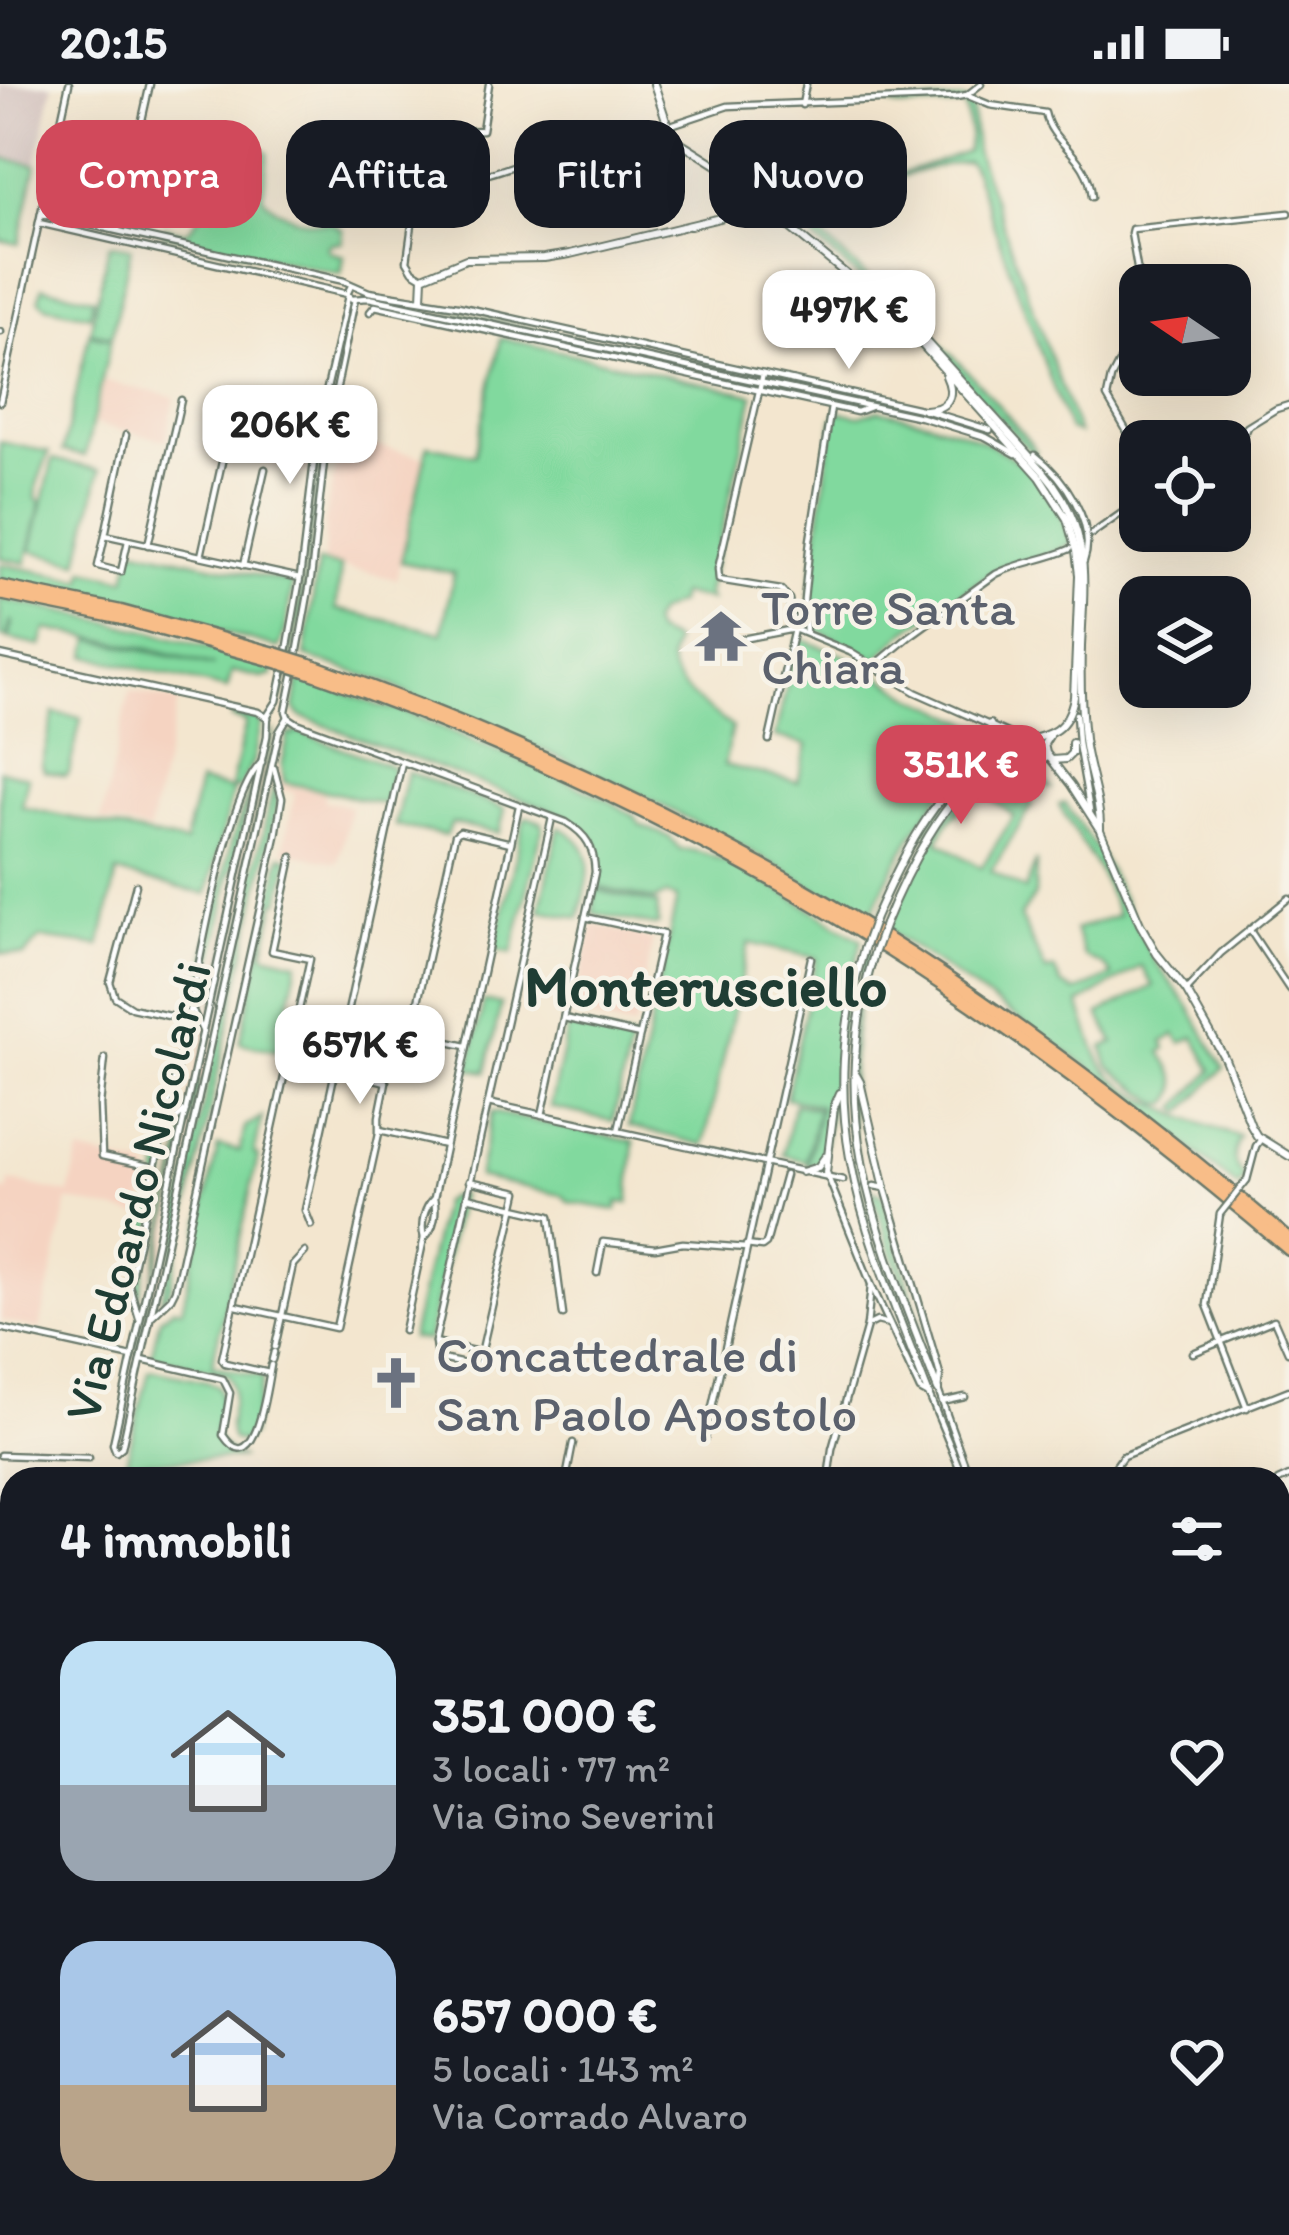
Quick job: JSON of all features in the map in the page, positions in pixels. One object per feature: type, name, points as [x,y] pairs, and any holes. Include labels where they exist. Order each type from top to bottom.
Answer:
[{"type":"highway","points":[[0,590],[136,615],[430,708],[688,825],[921,961],[1145,1121],[1289,1239]]},
{"type":"highway","points":[[306,667],[546,766],[685,832],[832,916],[960,997],[1066,1072],[1289,1250]]},
{"type":"street","points":[[61,120],[69,84]]},
{"type":"street","points":[[116,240],[150,84]]},
{"type":"street","points":[[484,120],[490,84]]},
{"type":"street","points":[[654,84],[666,120]]},
{"type":"street","points":[[802,105],[806,84]]},
{"type":"street","points":[[685,120],[728,106],[967,95],[981,84]]},
{"type":"street","points":[[967,95],[989,105],[1045,113],[1049,126],[1084,166],[1091,197]]},
{"type":"street","points":[[1136,264],[1132,229],[1289,213]]},
{"type":"street","points":[[423,278],[466,259],[570,254],[709,221]]},
{"type":"street","points":[[0,402],[7,349],[37,228]]},
{"type":"street","points":[[61,228],[831,407],[856,412],[872,406]]},
{"type":"street","points":[[104,228],[344,281],[369,292],[410,296],[925,410],[990,430]]},
{"type":"street","points":[[412,228],[407,261],[423,278]]},
{"type":"street","points":[[791,228],[935,352],[1052,480],[1072,515],[1084,561],[1078,742],[1100,830]]},
{"type":"street","points":[[166,252],[168,242]]},
{"type":"street","points":[[203,260],[205,250]]},
{"type":"street","points":[[271,275],[273,266]]},
{"type":"street","points":[[304,283],[307,273]]},
{"type":"street","points":[[422,299],[423,278]]},
{"type":"street","points":[[351,286],[352,297]]},
{"type":"street","points":[[352,297],[360,287]]},
{"type":"street","points":[[407,306],[410,296]]},
{"type":"street","name":"Via Edoardo Nicolardi","points":[[352,297],[286,719],[122,1447],[116,1452],[112,1444],[269,715],[279,691],[300,578],[318,428],[352,297]]},
{"type":"street","points":[[370,312],[375,306],[872,406],[954,425],[1020,456]]},
{"type":"street","points":[[907,327],[1048,486],[1061,507],[1078,562],[1074,698],[1066,719],[1044,744],[1057,770],[1090,811],[1157,955],[1186,990],[1226,1059],[1251,1126],[1261,1139],[1289,1156]]},
{"type":"street","points":[[1119,363],[1107,397],[1120,420]]},
{"type":"street","points":[[925,410],[941,408],[949,400],[946,373]]},
{"type":"street","points":[[764,374],[717,575],[726,583],[784,592],[789,598],[794,629],[769,740]]},
{"type":"street","points":[[148,545],[181,400]]},
{"type":"street","points":[[1251,425],[1289,405]]},
{"type":"street","points":[[806,632],[808,553],[831,407]]},
{"type":"street","points":[[201,556],[230,426]]},
{"type":"street","points":[[126,435],[98,566],[121,572],[128,541]]},
{"type":"street","points":[[1035,454],[1055,473],[1079,512],[1088,551],[1084,561]]},
{"type":"street","points":[[243,566],[265,469]]},
{"type":"street","points":[[1092,533],[1119,514]]},
{"type":"street","points":[[105,536],[300,578]]},
{"type":"street","points":[[875,665],[996,574],[1070,548]]},
{"type":"street","points":[[736,640],[794,629],[806,632],[1049,757],[1061,761],[1069,757],[1078,742]]},
{"type":"street","points":[[0,655],[259,712],[269,715],[274,726],[286,719]]},
{"type":"street","points":[[269,715],[281,707],[286,719],[552,818],[585,836],[592,847],[595,872],[542,1114]]},
{"type":"street","points":[[1076,714],[1090,811]]},
{"type":"street","points":[[990,724],[995,738],[991,752]]},
{"type":"street","points":[[962,1467],[861,1212],[848,1152],[842,1087],[851,997],[864,949],[895,874],[927,821],[966,772],[991,752],[1023,740],[1065,734],[1078,742]]},
{"type":"street","points":[[1035,763],[1049,757]]},
{"type":"street","points":[[963,1467],[885,1253],[866,1187],[854,1072],[861,1004],[885,924],[922,848],[967,786],[983,772],[1016,760],[1057,770]]},
{"type":"street","points":[[140,1321],[129,1285],[154,1168],[227,837],[250,777],[262,762]]},
{"type":"street","points":[[311,1225],[305,1210],[402,762]]},
{"type":"street","points":[[152,1316],[175,1289],[277,836],[282,798],[273,765]]},
{"type":"street","points":[[404,1331],[427,1205],[434,1198],[519,806]]},
{"type":"street","points":[[469,1181],[518,1192],[478,1367],[437,1358],[435,1342],[469,1181],[552,818]]},
{"type":"street","points":[[411,1034],[455,835],[460,831],[511,843]]},
{"type":"street","points":[[272,1360],[222,1361],[310,959],[272,951],[292,857]]},
{"type":"street","points":[[136,886],[110,982],[115,997],[132,1008],[187,1020]]},
{"type":"street","points":[[1186,990],[1221,953],[1289,898]]},
{"type":"street","points":[[585,917],[662,934],[618,1131]]},
{"type":"street","points":[[1249,929],[1289,989]]},
{"type":"street","points":[[705,1439],[811,958]]},
{"type":"street","points":[[190,1005],[203,1032]]},
{"type":"street","points":[[563,1018],[640,1035]]},
{"type":"street","points":[[346,1019],[466,1046]]},
{"type":"street","points":[[105,1058],[102,1156],[154,1168]]},
{"type":"street","points":[[234,1305],[336,1328],[380,1130],[386,1082],[288,1058]]},
{"type":"street","points":[[195,1070],[205,1072]]},
{"type":"street","points":[[854,1072],[934,1353],[938,1390]]},
{"type":"street","points":[[842,1087],[834,1106],[826,1172],[889,1324],[920,1390],[929,1394]]},
{"type":"street","points":[[488,1103],[843,1180]]},
{"type":"street","points":[[163,1132],[186,1110]]},
{"type":"street","points":[[380,1130],[445,1145]]},
{"type":"street","points":[[1247,1408],[1207,1305],[1220,1214],[1246,1180],[1261,1139]]},
{"type":"street","points":[[802,1172],[818,1167],[829,1148]]},
{"type":"street","points":[[597,1273],[603,1242],[656,1248],[683,1243],[762,1247],[785,1174]]},
{"type":"street","points":[[874,1186],[885,1188]]},
{"type":"street","points":[[467,1197],[550,1216],[563,1315]]},
{"type":"street","points":[[142,1360],[223,1379],[230,1393],[223,1435],[231,1445],[248,1445],[256,1435],[293,1265],[305,1252]]},
{"type":"street","points":[[830,1467],[867,1326],[871,1285]]},
{"type":"street","points":[[1192,1353],[1274,1320],[1288,1352]]},
{"type":"street","points":[[867,1326],[877,1321],[889,1324]]},
{"type":"street","points":[[0,1328],[132,1357]]},
{"type":"street","points":[[435,1342],[483,1353]]},
{"type":"street","points":[[1115,1467],[1124,1456],[1289,1390]]},
{"type":"street","points":[[942,1402],[964,1397]]},
{"type":"street","points":[[568,1467],[573,1443]]},
{"type":"street","points":[[0,1455],[88,1458]]},
{"type":"shaded area","points":[[0,84],[53,84],[45,120],[36,120],[36,165],[0,158]]},
{"type":"shaded area","points":[[104,381],[175,397],[166,440],[94,424]]},
{"type":"shaded area","points":[[239,412],[311,428],[305,472],[229,455]]},
{"type":"shaded area","points":[[335,431],[348,434],[350,440],[424,457],[396,579],[324,563],[326,512],[339,453],[331,450]]},
{"type":"shaded area","points":[[130,691],[178,702],[149,831],[101,820]]},
{"type":"shaded area","points":[[262,762],[278,766],[281,784],[324,793],[324,801],[351,807],[338,863],[283,851],[295,793],[278,788],[270,779],[150,1323],[140,1320]]},
{"type":"shaded area","points":[[593,924],[653,940],[634,1028],[573,1014]]},
{"type":"shaded area","points":[[79,1152],[150,1169],[140,1216],[68,1200],[40,1329],[0,1320],[0,1190],[8,1191],[10,1181],[69,1194]]},
{"type":"green space","points":[[971,103],[976,151],[1078,433],[1069,430],[972,166],[967,161],[907,175],[967,151],[970,134],[965,106],[889,104]]},
{"type":"green space","points":[[263,149],[268,153],[263,197],[286,213],[286,228],[343,230],[342,242],[327,247],[344,256],[341,274],[163,234],[165,228],[187,232],[190,228],[262,228]]},
{"type":"green space","points":[[0,158],[36,165],[19,244],[0,240]]},
{"type":"green space","points":[[802,228],[812,228],[955,358],[1036,451],[1033,455],[913,323]]},
{"type":"green space","points":[[109,245],[131,248],[112,336],[90,332]]},
{"type":"green space","points":[[42,287],[94,298],[90,315],[46,306],[39,299]]},
{"type":"green space","points":[[349,304],[324,435],[301,614],[281,701],[303,580],[322,428]]},
{"type":"green space","points":[[443,310],[725,368],[749,376]]},
{"type":"green space","points":[[89,334],[111,339],[85,456],[63,451]]},
{"type":"green space","points":[[501,338],[754,395],[707,593],[710,600],[680,594],[678,603],[657,613],[651,624],[655,633],[674,641],[670,661],[677,680],[732,727],[724,765],[798,782],[807,745],[775,737],[798,638],[856,660],[911,696],[987,730],[990,741],[986,748],[950,783],[922,820],[869,920],[744,847],[625,787],[388,683],[305,656],[318,562],[341,567],[336,609],[442,633],[454,573],[401,562],[428,445],[475,455]]},
{"type":"green space","points":[[878,410],[955,430],[1003,452],[1042,485],[1072,544],[1035,560],[1002,566],[905,632],[876,659],[816,629],[810,594],[833,419],[839,412],[860,416]]},
{"type":"green space","points":[[0,442],[49,452],[37,484],[36,499],[41,501],[26,563],[0,558]]},
{"type":"green space","points":[[53,459],[100,470],[79,562],[31,551]]},
{"type":"green space","points":[[133,548],[292,583],[279,648],[147,612],[0,581],[0,564],[83,580],[85,570],[126,579]]},
{"type":"green space","points":[[0,599],[206,647],[273,667],[272,675],[262,678],[232,671],[227,689],[87,656],[91,639],[214,666],[157,650],[46,629],[41,646],[9,639],[11,621],[6,638],[0,637]]},
{"type":"green space","points":[[300,676],[403,711],[612,802],[640,825],[669,837],[680,850],[745,871],[862,940],[846,999],[820,1160],[807,1167],[820,1106],[786,1098],[817,958],[749,943],[704,1145],[629,1126],[677,898],[666,895],[654,900],[597,887],[600,861],[594,842],[559,813],[300,716],[294,708]]},
{"type":"green space","points":[[54,713],[81,718],[65,776],[44,771],[42,765]]},
{"type":"green space","points":[[233,714],[258,719],[261,725],[253,761],[239,789],[231,787],[246,722],[232,718]]},
{"type":"green space","points":[[296,731],[393,767],[385,804],[284,782],[282,765],[289,733]]},
{"type":"green space","points":[[272,734],[203,1062],[202,1063]]},
{"type":"green space","points":[[1023,745],[1039,754],[1037,759],[996,762],[974,774],[941,811],[881,923],[878,921],[933,815],[974,770]]},
{"type":"green space","points":[[1017,766],[1034,768],[968,803],[938,841],[981,868],[1014,816],[988,796],[1033,776],[1051,788],[1026,788],[1032,806],[991,871],[1025,890],[1036,861],[1035,895],[1020,917],[1046,971],[1054,969],[1061,984],[1075,992],[1112,976],[1084,956],[1075,930],[1118,915],[1100,873],[1059,805],[1065,803],[1103,859],[1155,962],[1188,1005],[1224,1068],[1183,1112],[1177,1108],[1212,1070],[1194,1037],[1181,1043],[1175,1034],[1163,1042],[1166,1048],[1161,1052],[1177,1084],[1169,1103],[1161,1104],[1108,1065],[1103,1047],[1114,1043],[1099,1014],[1153,986],[1141,966],[1079,1004],[1097,1053],[1115,1079],[1147,1100],[1240,1137],[1234,1158],[1245,1177],[1238,1187],[1099,1074],[888,930],[915,870],[953,809],[986,776]]},
{"type":"green space","points":[[0,770],[28,777],[22,807],[185,843],[199,782],[233,790],[207,894],[117,873],[100,946],[40,938],[24,956],[0,953]]},
{"type":"green space","points":[[407,772],[505,809],[499,833],[452,823],[446,836],[395,825]]},
{"type":"green space","points":[[253,781],[201,1017],[196,1001],[231,843]]},
{"type":"green space","points":[[274,783],[278,802],[170,1290],[160,1303],[178,1235]]},
{"type":"green space","points":[[527,817],[543,826],[512,953],[495,949]]},
{"type":"green space","points":[[559,827],[573,835],[587,855],[588,878],[579,918],[540,910]]},
{"type":"green space","points":[[281,856],[289,858],[264,952],[298,962],[278,1051],[240,1043]]},
{"type":"green space","points":[[596,890],[657,904],[659,924],[593,913]]},
{"type":"green space","points":[[867,950],[871,952],[852,1060],[859,1170],[878,1241],[928,1379],[878,1249],[865,1206],[850,1124],[850,1041]]},
{"type":"green space","points":[[484,1001],[501,1004],[486,1072],[469,1069]]},
{"type":"green space","points":[[568,1027],[631,1040],[613,1121],[550,1107]]},
{"type":"green space","points":[[196,1079],[200,1080],[138,1351],[137,1349]]},
{"type":"green space","points":[[794,1104],[818,1109],[806,1161],[783,1155]]},
{"type":"green space","points":[[492,1112],[634,1142],[629,1203],[618,1202],[617,1210],[569,1202],[562,1195],[478,1177]]},
{"type":"green space","points":[[262,1117],[254,1154],[258,1156],[212,1365],[263,1378],[251,1435],[241,1442],[232,1440],[230,1432],[233,1393],[228,1375],[151,1356],[160,1318],[174,1308],[182,1309],[218,1146],[240,1151],[245,1127]]},
{"type":"green space","points":[[177,1125],[147,1243],[139,1299],[134,1283],[167,1136]]},
{"type":"green space","points":[[872,1190],[882,1194],[925,1339],[887,1241]]},
{"type":"green space","points":[[460,1195],[428,1341],[411,1338],[442,1202]]},
{"type":"green space","points":[[153,1370],[218,1386],[216,1434],[243,1458],[126,1462]]},
{"type":"place","name":"Torre Santa Chiara","points":[[721,636]]},
{"type":"place","name":"Concattedrale di San Paolo Apostolo","points":[[396,1383]]},
{"type":"district","name":"Monterusciello","points":[[706,986]]}]
